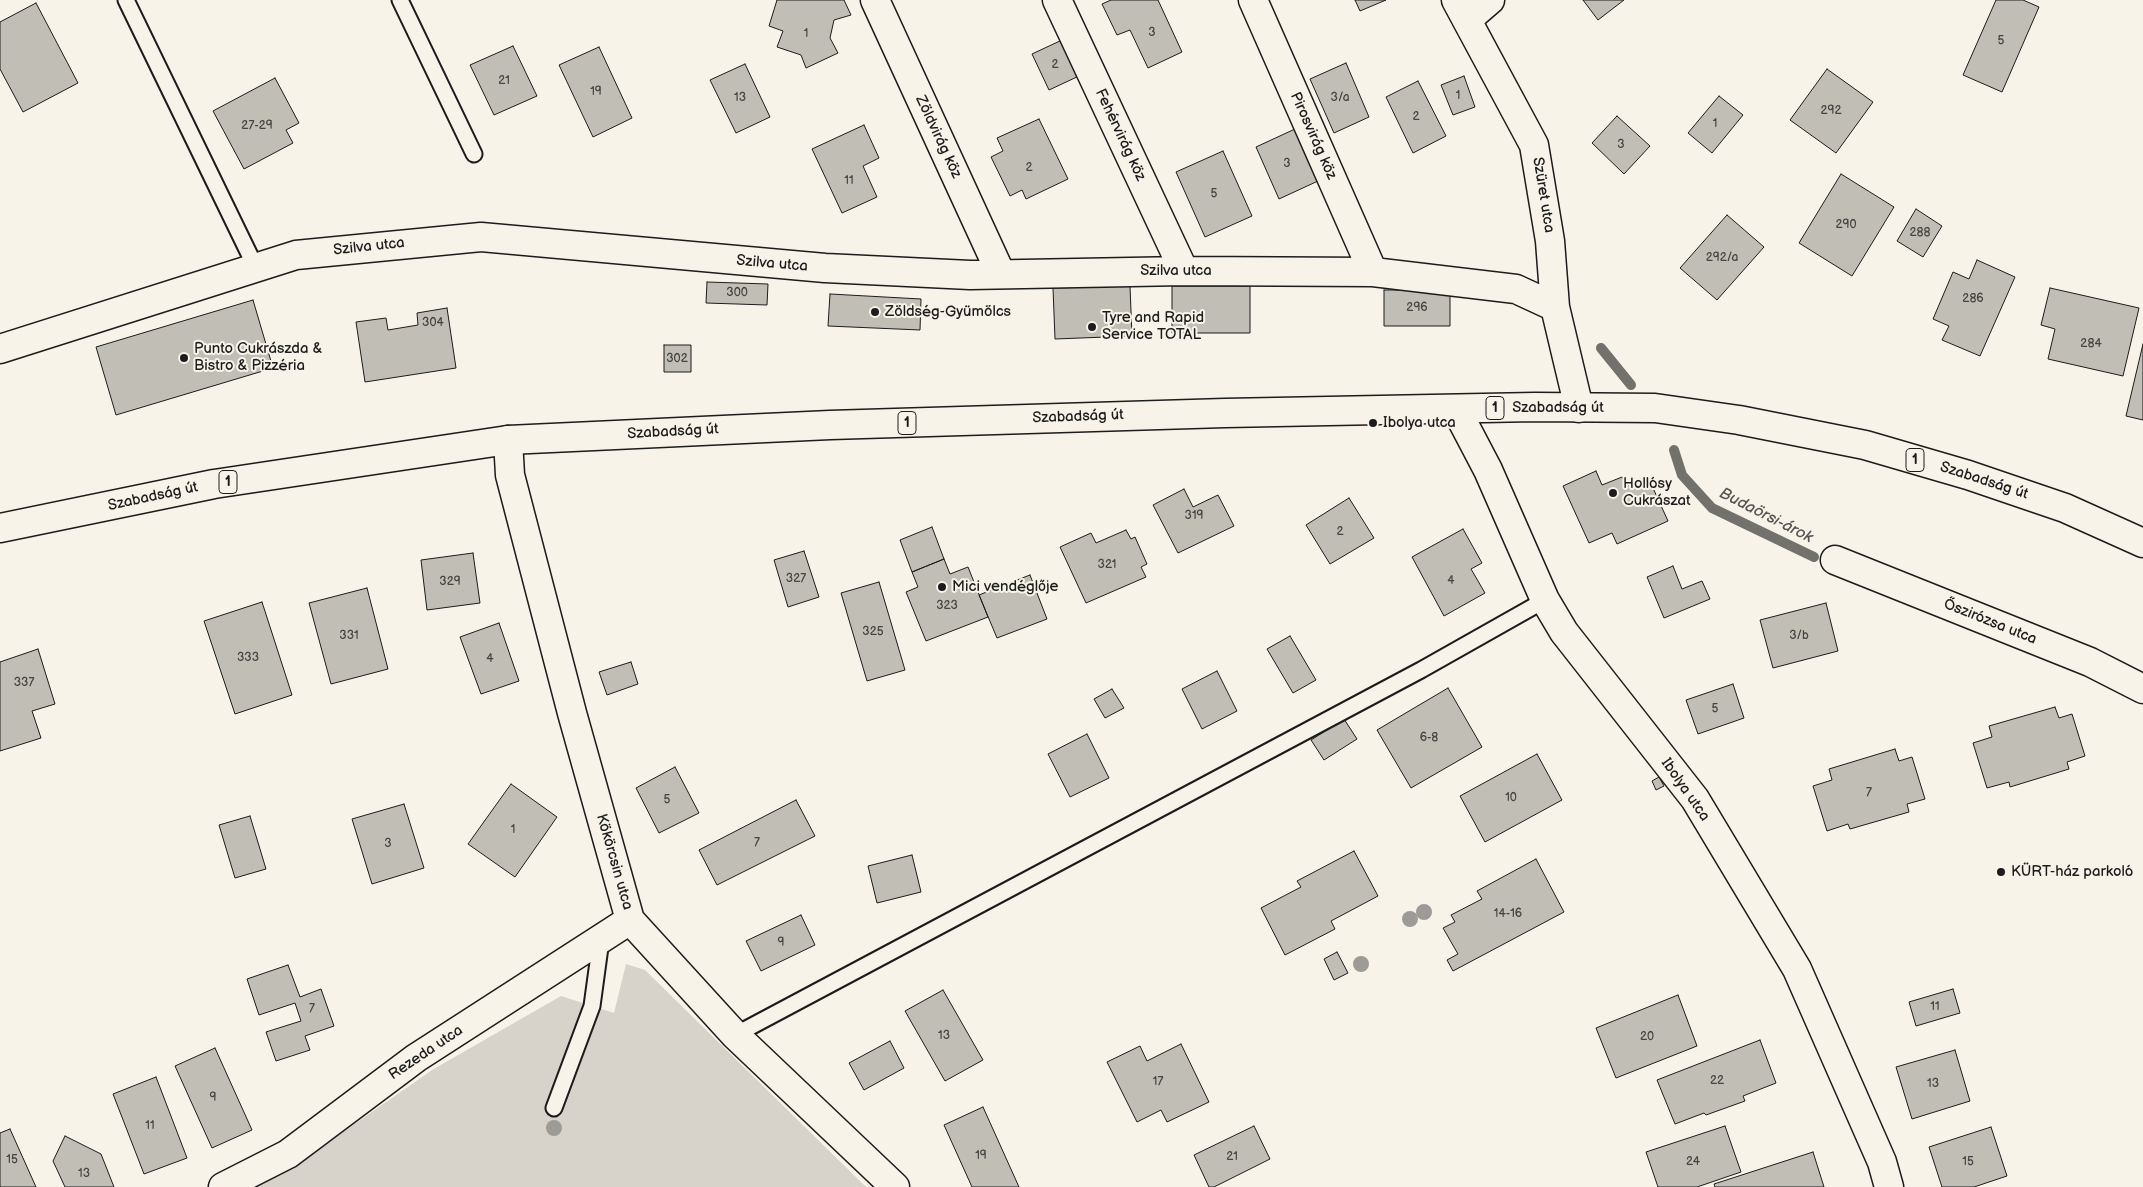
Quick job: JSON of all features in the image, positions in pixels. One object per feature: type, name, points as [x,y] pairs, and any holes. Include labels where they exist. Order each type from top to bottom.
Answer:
[{"type":"street","name":"Zöldvirág köz","points":[[875,0],[1001,274]]},
{"type":"street","name":"Fehérvirág köz","points":[[1057,0],[1184,271]]},
{"type":"street","name":"Pirosvirág köz","points":[[1253,0],[1373,272]]},
{"type":"street","points":[[1462,9],[1490,0]]},
{"type":"street","name":"Szüret utca","points":[[1462,9],[1534,145],[1550,241],[1555,307],[1579,408]]},
{"type":"street","name":"Szilva utca","points":[[0,349],[296,254],[481,237],[824,268],[970,275],[1184,271],[1373,272],[1516,289],[1555,307]]},
{"type":"street","name":"Szabadság út","points":[[0,528],[214,484],[508,440],[830,425],[1225,413],[1655,408],[1739,420],[1865,445],[1968,475],[2065,508],[2143,543]]},
{"type":"street","name":"Ibolya utca","points":[[1456,409],[1488,470],[1545,600],[1564,632],[1695,799],[1797,969],[1882,1162],[1889,1187]]},
{"type":"street","name":"Kökörcsin utca","points":[[508,440],[510,475],[572,713],[630,920],[735,1035],[895,1187]]},
{"type":"street","name":"Őszirózsa utca","points":[[1835,560],[2090,662],[2143,689]]},
{"type":"street","name":"Rezeda utca","points":[[223,1187],[288,1154],[416,1058],[630,920]]},
{"type":"lane","points":[[126,0],[256,268]]},
{"type":"lane","points":[[400,0],[474,154]]},
{"type":"lane","points":[[735,1035],[1412,675],[1545,600]]},
{"type":"lane","points":[[554,1108],[592,1006],[601,940]]},
{"type":"shaded area","points":[[626,964],[645,970],[866,1187],[246,1187],[316,1151],[432,1070],[561,996],[614,1013]]},
{"type":"building","points":[[777,0],[844,0],[851,15],[834,20],[830,38],[838,53],[806,68],[801,55],[777,47],[783,31],[769,26]]},
{"type":"building","points":[[1111,0],[1158,0],[1182,52],[1148,68],[1130,30],[1117,35],[1102,4]]},
{"type":"building","points":[[1355,0],[1386,0],[1360,11]]},
{"type":"building","points":[[1583,0],[1624,0],[1598,20]]},
{"type":"building","points":[[1996,0],[2023,0],[2039,7],[2002,92],[1963,75]]},
{"type":"building","points":[[36,3],[78,83],[23,112],[0,69],[0,22]]},
{"type":"building","points":[[1062,40],[1079,76],[1049,90],[1032,54]]},
{"type":"building","points":[[513,46],[537,96],[494,115],[470,65]]},
{"type":"building","points":[[599,47],[632,118],[593,137],[559,65]]},
{"type":"building","points":[[1346,63],[1369,117],[1334,133],[1310,79]]},
{"type":"building","points":[[745,64],[770,117],[736,133],[710,80]]},
{"type":"building","points":[[1827,69],[1873,102],[1836,153],[1790,120]]},
{"type":"building","points":[[1464,76],[1475,107],[1453,115],[1441,85]]},
{"type":"building","points":[[275,78],[299,123],[286,130],[293,143],[244,169],[213,111]]},
{"type":"building","points":[[1418,81],[1446,136],[1413,153],[1386,97]]},
{"type":"building","points":[[1719,96],[1743,115],[1712,153],[1688,133]]},
{"type":"building","points":[[1617,116],[1650,146],[1624,174],[1592,143]]},
{"type":"building","points":[[1039,119],[1068,179],[1026,199],[1022,190],[1010,196],[991,157],[1003,151],[997,138]]},
{"type":"building","points":[[864,125],[879,158],[863,166],[877,197],[842,213],[812,149]]},
{"type":"building","points":[[1295,129],[1318,181],[1279,199],[1256,147]]},
{"type":"building","points":[[1223,151],[1252,216],[1205,237],[1176,172]]},
{"type":"building","points":[[1841,174],[1894,207],[1852,276],[1799,243]]},
{"type":"building","points":[[1916,209],[1942,226],[1923,257],[1897,241]]},
{"type":"building","points":[[1727,215],[1764,247],[1717,300],[1680,268]]},
{"type":"building","points":[[1977,260],[2015,277],[1980,356],[1942,340],[1949,326],[1933,319],[1953,272],[1969,279]]},
{"type":"building","points":[[707,282],[768,284],[767,305],[706,303]]},
{"type":"building","points":[[1130,286],[1132,336],[1055,339],[1053,288]]},
{"type":"building","points":[[1172,286],[1250,286],[1250,333],[1172,333]]},
{"type":"building","points":[[2050,288],[2139,308],[2123,376],[2048,359],[2055,329],[2041,325]]},
{"type":"building","points":[[1384,290],[1450,290],[1450,326],[1384,326]]},
{"type":"building","name":"Zöldség-Gyümölcs","points":[[830,294],[921,299],[920,330],[828,326]]},
{"type":"building","name":"Punto Cukrászda & Bistro & Pizzéria","points":[[253,300],[273,368],[116,415],[96,347]]},
{"type":"building","points":[[447,308],[456,368],[365,382],[356,322],[386,318],[388,330],[418,325],[417,313]]},
{"type":"building","points":[[2143,344],[2143,420],[2126,416]]},
{"type":"building","points":[[664,345],[691,345],[691,372],[664,372]]},
{"type":"building","points":[[1596,471],[1602,485],[1622,477],[1627,486],[1648,477],[1668,521],[1617,544],[1612,533],[1589,543],[1563,486]]},
{"type":"building","points":[[1184,489],[1193,507],[1218,495],[1234,526],[1178,553],[1153,505]]},
{"type":"building","points":[[1349,498],[1374,538],[1330,564],[1306,525]]},
{"type":"building","points":[[932,527],[944,559],[912,572],[900,540]]},
{"type":"building","points":[[1463,529],[1482,563],[1471,569],[1485,593],[1444,616],[1412,557]]},
{"type":"building","points":[[1126,530],[1131,539],[1135,537],[1147,564],[1141,567],[1146,577],[1086,603],[1060,547],[1091,533],[1096,543]]},
{"type":"building","points":[[804,551],[819,597],[788,607],[774,560]]},
{"type":"building","points":[[473,553],[480,603],[427,610],[421,560]]},
{"type":"building","points":[[944,559],[950,574],[968,567],[988,617],[926,641],[906,592],[918,587],[912,572]]},
{"type":"building","points":[[1673,566],[1682,589],[1702,581],[1710,599],[1664,618],[1647,577]]},
{"type":"building","points":[[1030,575],[1047,619],[997,638],[979,595]]},
{"type":"building","points":[[879,582],[905,670],[867,681],[841,593]]},
{"type":"building","points":[[367,588],[388,669],[331,684],[309,603]]},
{"type":"building","points":[[262,602],[292,695],[235,714],[204,621]]},
{"type":"building","points":[[1826,603],[1838,651],[1773,668],[1760,620]]},
{"type":"building","points":[[499,623],[519,681],[481,694],[460,637]]},
{"type":"building","points":[[1290,636],[1316,680],[1293,693],[1267,649]]},
{"type":"building","points":[[38,649],[55,704],[32,711],[41,738],[0,751],[0,662]]},
{"type":"building","points":[[631,662],[638,684],[607,695],[599,672]]},
{"type":"building","points":[[1217,671],[1237,711],[1202,729],[1182,689]]},
{"type":"building","points":[[1733,684],[1744,718],[1698,734],[1686,700]]},
{"type":"building","points":[[1448,688],[1482,747],[1411,788],[1377,730]]},
{"type":"building","points":[[1112,689],[1124,708],[1105,718],[1094,699]]},
{"type":"building","points":[[2055,707],[2059,718],[2072,714],[2085,756],[2067,762],[2069,769],[2010,787],[2009,782],[1987,788],[1973,743],[1992,737],[1989,726]]},
{"type":"building","points":[[1344,719],[1357,739],[1324,760],[1311,740]]},
{"type":"building","points":[[1087,734],[1109,778],[1070,797],[1048,754]]},
{"type":"building","points":[[1895,749],[1899,761],[1912,757],[1925,799],[1907,804],[1909,812],[1850,829],[1848,824],[1827,831],[1813,786],[1832,780],[1829,769]]},
{"type":"building","points":[[1537,754],[1562,800],[1485,842],[1460,796]]},
{"type":"building","points":[[675,767],[699,813],[659,833],[636,788]]},
{"type":"building","points":[[1659,777],[1664,786],[1656,790],[1652,781]]},
{"type":"building","points":[[511,784],[557,817],[515,877],[468,844]]},
{"type":"building","points":[[796,800],[815,836],[717,885],[699,850]]},
{"type":"building","points":[[404,804],[424,868],[372,884],[352,819]]},
{"type":"building","points":[[250,816],[266,869],[235,878],[219,825]]},
{"type":"building","points":[[1354,851],[1378,896],[1331,921],[1335,929],[1285,955],[1261,908],[1301,887],[1297,881]]},
{"type":"building","points":[[912,855],[921,892],[877,903],[868,866]]},
{"type":"building","points":[[1536,859],[1564,912],[1453,971],[1447,960],[1458,954],[1443,928],[1455,922],[1451,915],[1482,899],[1477,891]]},
{"type":"building","points":[[801,915],[815,945],[761,971],[746,941]]},
{"type":"building","points":[[1337,952],[1348,973],[1334,980],[1324,959]]},
{"type":"building","points":[[288,965],[300,997],[321,989],[334,1026],[305,1036],[310,1050],[276,1061],[266,1032],[301,1021],[295,1003],[259,1015],[247,979]]},
{"type":"building","points":[[1953,989],[1960,1013],[1916,1026],[1909,1002]]},
{"type":"building","points":[[943,990],[983,1060],[945,1081],[905,1011]]},
{"type":"building","points":[[1678,995],[1697,1046],[1616,1078],[1596,1028]]},
{"type":"building","points":[[1760,1040],[1776,1083],[1743,1096],[1745,1101],[1675,1124],[1657,1080]]},
{"type":"building","points":[[890,1041],[904,1068],[864,1090],[849,1063]]},
{"type":"building","points":[[1181,1044],[1209,1102],[1167,1122],[1161,1110],[1137,1122],[1107,1062],[1140,1046],[1147,1061]]},
{"type":"building","points":[[215,1048],[252,1130],[212,1148],[175,1066]]},
{"type":"building","points":[[1955,1050],[1970,1101],[1912,1119],[1896,1067]]},
{"type":"building","points":[[156,1077],[187,1158],[144,1174],[113,1094]]},
{"type":"building","points":[[983,1107],[1019,1187],[972,1187],[944,1125]]},
{"type":"building","points":[[1254,1126],[1270,1159],[1214,1187],[1209,1187],[1194,1155]]},
{"type":"building","points":[[1725,1126],[1741,1172],[1697,1187],[1658,1187],[1646,1152]]},
{"type":"building","points":[[1991,1127],[2007,1176],[1974,1187],[1942,1187],[1929,1147]]},
{"type":"building","points":[[10,1129],[36,1187],[0,1187],[0,1133]]},
{"type":"building","points":[[65,1136],[101,1154],[114,1187],[65,1187],[53,1161]]},
{"type":"building","points":[[1813,1152],[1824,1187],[1715,1187],[1714,1184]]},
{"type":"waterway","points":[[1601,348],[1631,385]]},
{"type":"waterway","name":"Budaörsi-árok","points":[[1674,450],[1682,475],[1712,508],[1814,557]]},
{"type":"place","name":"Zöldség-Gyümölcs","points":[[875,312]]},
{"type":"place","name":"Tyre and Rapid Service TOTAL","points":[[1092,327]]},
{"type":"place","name":"Punto Cukrászda & Bistro & Pizzéria","points":[[184,358]]},
{"type":"place","name":"Ibolya utca","points":[[1373,423]]},
{"type":"place","name":"Hollósy Cukrászat","points":[[1613,493]]},
{"type":"place","name":"Mici vendéglője","points":[[942,587]]},
{"type":"place","name":"KÜRT-ház parkoló","points":[[2001,872]]}]
